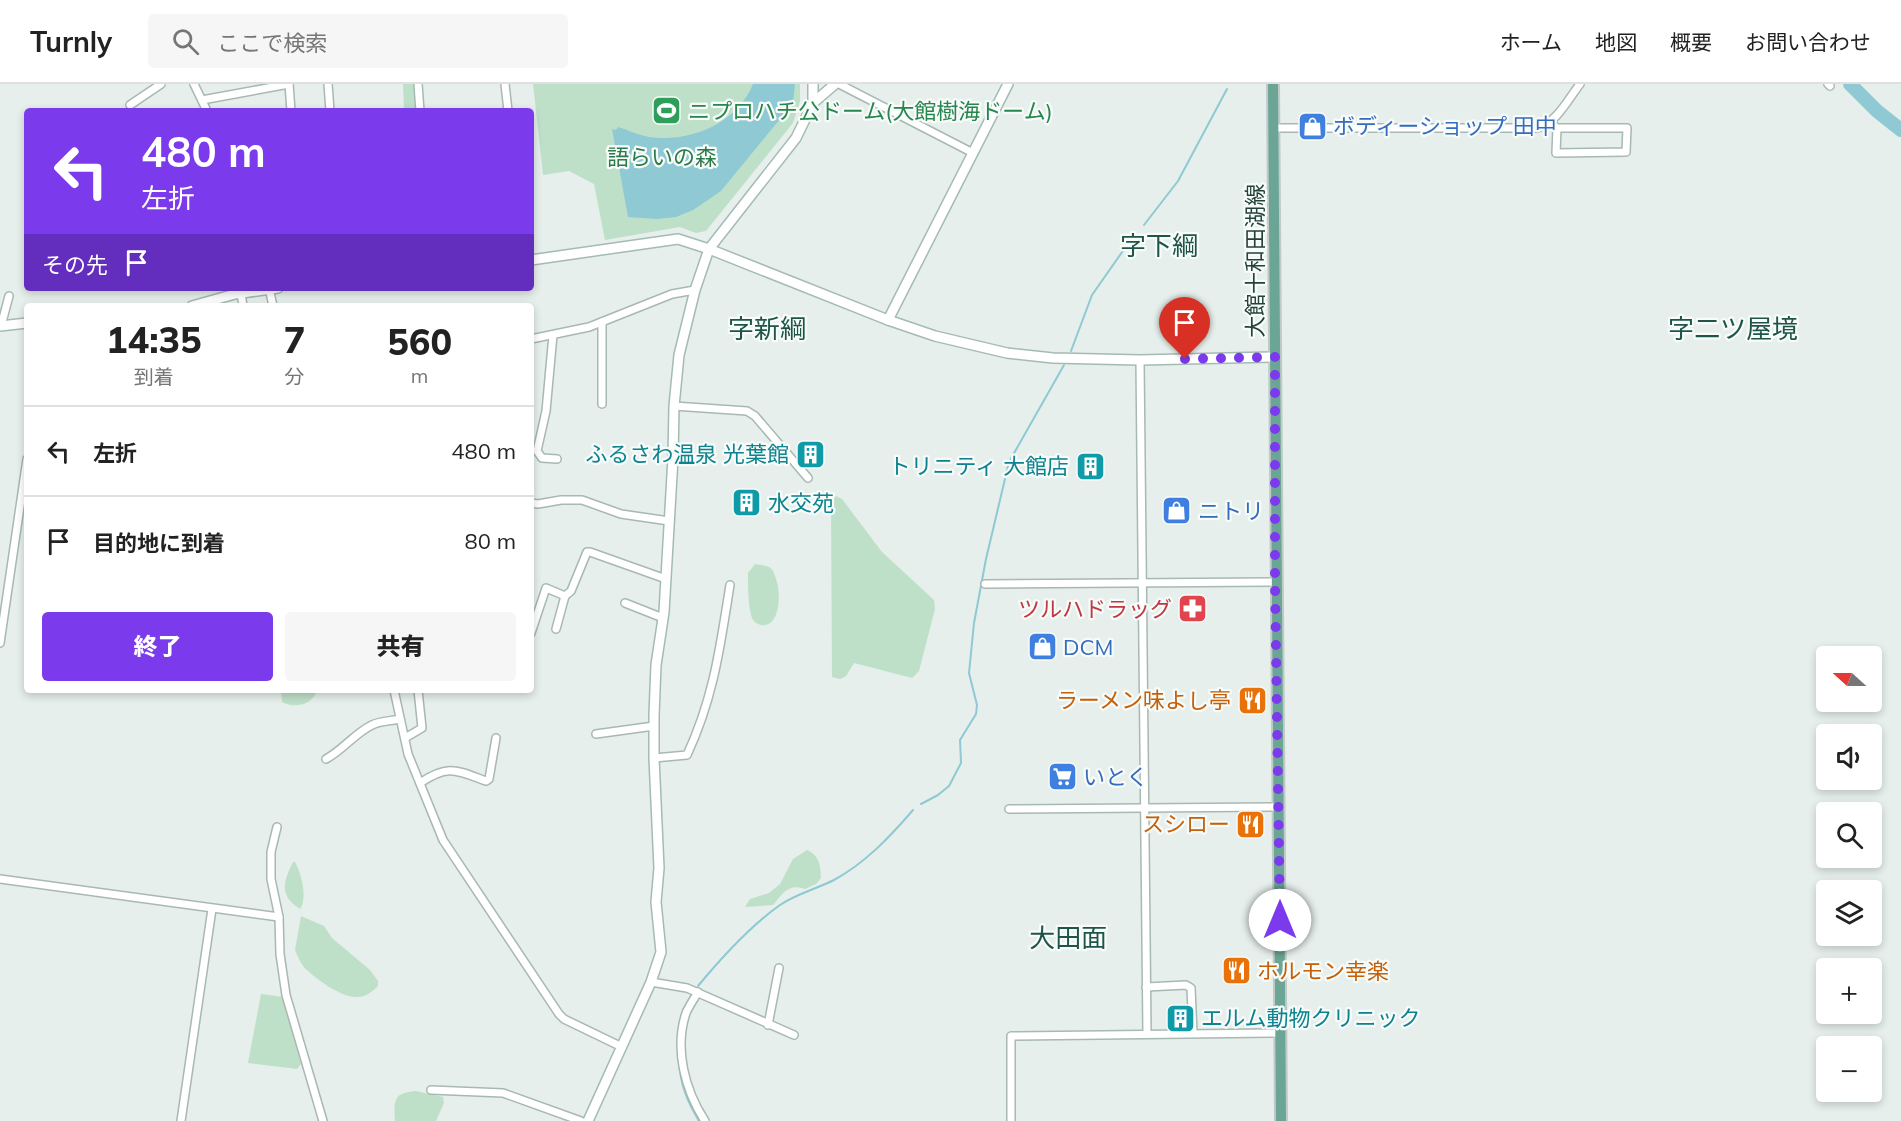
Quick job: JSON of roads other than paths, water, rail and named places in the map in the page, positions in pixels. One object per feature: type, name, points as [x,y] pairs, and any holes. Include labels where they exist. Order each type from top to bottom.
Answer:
[{"type":"main road","name":"大館十和田湖線","points":[[1270,84],[1274,128],[1275,582],[1281,1121]]},
{"type":"street","points":[[130,105],[161,84]]},
{"type":"street","points":[[194,84],[206,108]]},
{"type":"street","points":[[202,100],[289,84],[291,108]]},
{"type":"street","points":[[328,84],[330,108]]},
{"type":"street","points":[[418,84],[420,108]]},
{"type":"street","points":[[505,84],[508,108]]},
{"type":"street","points":[[813,84],[813,103]]},
{"type":"street","points":[[588,1121],[651,982],[661,951],[656,902],[659,868],[654,758],[656,665],[666,579],[674,406],[679,355],[709,249],[796,138],[813,103],[837,84],[973,153]]},
{"type":"street","points":[[888,320],[1008,84]]},
{"type":"street","points":[[1274,128],[1537,128],[1549,122],[1580,84]]},
{"type":"street","points":[[1549,122],[1557,128],[1627,128],[1626,152],[1556,153],[1557,128]]},
{"type":"street","points":[[534,260],[678,239],[709,249],[888,320],[935,336],[1007,353],[1053,358],[1140,360],[1275,357]]},
{"type":"street","points":[[534,338],[589,327],[672,294],[696,290]]},
{"type":"street","points":[[203,303],[253,291]]},
{"type":"street","points":[[241,293],[243,303]]},
{"type":"street","points":[[9,296],[0,326],[24,323]]},
{"type":"street","points":[[602,322],[602,404]]},
{"type":"street","points":[[553,335],[546,411],[537,451],[542,458],[557,459]]},
{"type":"street","points":[[1140,360],[1147,1034]]},
{"type":"street","points":[[674,406],[747,411],[755,416],[808,478]]},
{"type":"street","points":[[0,643],[24,479]]},
{"type":"street","points":[[534,503],[582,500],[621,514],[669,521]]},
{"type":"street","points":[[556,629],[565,596],[571,591],[587,552],[666,579]]},
{"type":"street","points":[[985,584],[1275,582]]},
{"type":"street","points":[[654,758],[687,755],[701,725],[715,677],[730,585]]},
{"type":"street","points":[[534,624],[546,588],[565,596]]},
{"type":"street","points":[[625,603],[663,618]]},
{"type":"street","points":[[395,693],[408,754],[443,840],[558,1014],[622,1047]]},
{"type":"street","points":[[405,738],[422,728],[418,693]]},
{"type":"street","points":[[326,759],[376,723],[400,719]]},
{"type":"street","points":[[596,734],[654,726]]},
{"type":"street","points":[[420,783],[444,770],[464,772],[486,781],[489,779],[496,738]]},
{"type":"street","points":[[1009,809],[1278,807]]},
{"type":"street","points":[[277,827],[271,852],[271,879],[279,917],[280,954],[286,995],[322,1121]]},
{"type":"street","points":[[0,879],[279,917]]},
{"type":"street","points":[[181,1121],[212,909]]},
{"type":"street","points":[[768,1025],[779,968]]},
{"type":"street","points":[[651,982],[698,992],[794,1035]]},
{"type":"street","points":[[1146,987],[1185,986],[1191,988],[1193,1033]]},
{"type":"street","points":[[698,992],[687,1011],[684,1022],[683,1066],[694,1104],[705,1121]]},
{"type":"street","points":[[1011,1121],[1011,1036],[1281,1033]]},
{"type":"street","points":[[431,1090],[503,1093],[581,1121]]},
{"type":"water","points":[[753,84],[795,84],[793,103],[721,191],[693,210],[676,217],[657,219],[628,217],[612,129],[616,130],[618,127],[649,137],[664,138],[695,133],[710,128],[736,110],[746,98]]},
{"type":"waterway","points":[[1850,84],[1877,111],[1901,130]]},
{"type":"waterway","points":[[1144,225],[1178,181],[1227,89]]},
{"type":"waterway","points":[[1071,351],[1092,295],[1134,235]]},
{"type":"waterway","points":[[921,804],[949,786],[961,763],[960,740],[976,714],[977,705],[969,673],[974,623],[986,559],[1009,462],[1064,365]]},
{"type":"waterway","points":[[698,986],[757,923],[786,901],[834,880],[856,866],[886,840],[913,810]]},
{"type":"waterway","points":[[682,1015],[691,997]]},
{"type":"waterway","points":[[679,1060],[685,1092],[699,1121]]},
{"type":"place","name":"ニプロハチ公ドーム(大館樹海ドーム)","points":[[667,111]]},
{"type":"place","name":"ボディーショップ 田中","points":[[1312,126]]},
{"type":"place","name":"ふるさわ温泉 光葉館","points":[[810,454]]},
{"type":"place","name":"トリニティ 大館店","points":[[1090,466]]},
{"type":"place","name":"水交苑","points":[[747,503]]},
{"type":"place","name":"ニトリ","points":[[1177,511]]},
{"type":"place","name":"ツルハドラッグ","points":[[1193,609]]},
{"type":"place","name":"DCM","points":[[1042,647]]},
{"type":"place","name":"ラーメン味よし亭","points":[[1252,700]]},
{"type":"place","name":"いとく","points":[[1062,777]]},
{"type":"place","name":"スシロー","points":[[1251,824]]},
{"type":"place","name":"ホルモン幸楽","points":[[1236,971]]},
{"type":"place","name":"エルム動物クリニック","points":[[1180,1018]]},
{"type":"district","name":"字下綱","points":[[1159,246]]},
{"type":"district","name":"字新綱","points":[[767,329]]},
{"type":"district","name":"字二ツ屋境","points":[[1733,329]]},
{"type":"district","name":"大田面","points":[[1068,938]]},
{"type":"park label","name":"語らいの森","points":[[662,157]]}]
